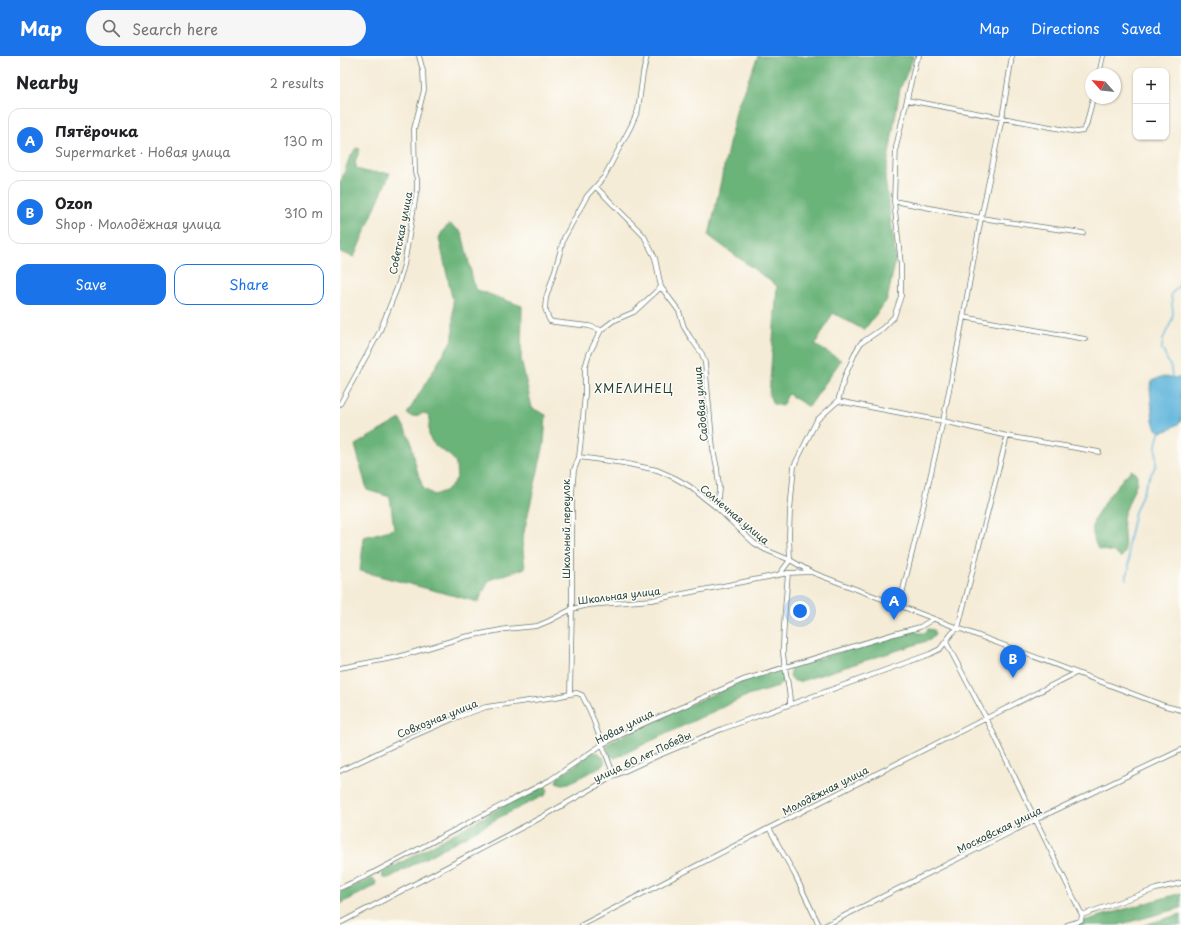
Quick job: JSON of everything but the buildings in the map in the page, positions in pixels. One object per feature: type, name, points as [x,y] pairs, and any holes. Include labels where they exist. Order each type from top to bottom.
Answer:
[{"type":"street","name":"Советская улица","points":[[340,404],[379,333],[397,288],[404,265],[417,189],[414,129],[424,90],[423,71],[419,56]]},
{"type":"street","points":[[601,330],[588,326],[550,321],[545,308],[546,298],[556,270],[564,238],[587,196],[604,177],[623,143],[638,110],[643,72],[647,56]]},
{"type":"street","points":[[780,575],[790,560],[790,517],[794,466],[817,420],[838,401],[845,376],[861,343],[882,328],[894,317],[901,296],[901,265],[894,201],[896,147],[916,60],[919,56]]},
{"type":"street","points":[[899,606],[922,512],[964,317],[981,218],[1002,118],[1012,56]]},
{"type":"street","points":[[1100,68],[1103,56]]},
{"type":"street","points":[[907,100],[1077,132],[1083,131],[1086,126],[1092,104]]},
{"type":"street","points":[[596,187],[644,236],[655,258],[661,287]]},
{"type":"street","points":[[894,201],[981,218],[1083,233]]},
{"type":"street","name":"Школьный переулок","points":[[570,694],[572,493],[574,470],[578,457],[585,393],[585,367],[589,354],[601,330],[613,321],[634,312],[661,287]]},
{"type":"street","name":"Садовая улица","points":[[661,287],[679,311],[684,327],[702,354],[705,363],[713,449],[719,488],[717,508]]},
{"type":"street","points":[[964,317],[1085,339]]},
{"type":"street","points":[[838,401],[942,421],[1007,436],[1099,452]]},
{"type":"street","points":[[958,628],[1007,436]]},
{"type":"street","name":"Солнечная улица","points":[[578,457],[624,463],[657,470],[689,486],[717,508],[754,543],[811,572],[1076,673],[1165,706],[1181,710]]},
{"type":"street","name":"Школьная улица","points":[[340,668],[398,657],[464,637],[506,629],[537,626],[549,622],[572,609],[589,605],[652,600],[780,575],[811,572]]},
{"type":"street","points":[[788,574],[783,651],[790,704]]},
{"type":"street","name":"Новая улица","points":[[340,888],[368,876],[550,780],[603,744],[643,724],[743,680],[894,634],[920,628],[933,619]]},
{"type":"street","name":"улица 60 лет Победы","points":[[340,923],[529,824],[614,776],[722,729],[930,654],[940,649],[952,633],[958,628]]},
{"type":"street","points":[[946,642],[986,718],[1082,915],[1081,920],[1067,925]]},
{"type":"street","name":"Молодёжная улица","points":[[582,925],[769,828],[1076,673]]},
{"type":"street","points":[[570,694],[577,693],[582,696],[590,711],[614,776]]},
{"type":"street","name":"Совхозная улица","points":[[340,770],[433,727],[486,707],[570,694]]},
{"type":"street","name":"Московская улица","points":[[826,925],[1035,820],[1181,750]]},
{"type":"street","points":[[769,828],[795,875],[819,925]]},
{"type":"street","points":[[1082,915],[1156,889],[1181,883]]},
{"type":"green space","points":[[758,56],[914,56],[900,89],[885,178],[896,259],[887,300],[864,330],[833,313],[815,345],[841,360],[809,407],[788,394],[782,406],[773,404],[769,395],[777,286],[709,236],[737,107]]},
{"type":"green space","points":[[356,148],[360,149],[355,162],[357,169],[366,172],[390,173],[354,257],[340,252],[340,184],[349,159]]},
{"type":"green space","points":[[450,224],[462,233],[475,289],[522,306],[521,359],[532,408],[546,415],[544,444],[522,541],[525,568],[489,580],[478,602],[360,571],[364,537],[394,529],[390,497],[367,490],[355,445],[400,419],[411,441],[416,467],[423,488],[434,495],[447,490],[457,478],[456,465],[453,458],[435,446],[430,438],[430,417],[424,413],[413,417],[407,414],[453,338],[453,302],[439,238],[443,230]]},
{"type":"green space","points":[[1131,470],[1137,474],[1137,482],[1123,517],[1125,552],[1121,558],[1114,552],[1098,549],[1095,543],[1093,525],[1103,504]]},
{"type":"green space","points":[[928,629],[934,630],[935,635],[930,640],[798,682],[792,680],[790,677],[791,667],[913,630],[919,633],[924,633]]},
{"type":"green space","points":[[781,670],[783,673],[782,683],[778,687],[744,697],[615,758],[610,756],[607,744],[641,726],[741,682]]},
{"type":"green space","points":[[598,752],[603,757],[605,762],[602,766],[569,783],[562,784],[556,782],[558,777],[592,753]]},
{"type":"green space","points":[[544,784],[548,790],[545,795],[502,816],[389,878],[383,878],[382,873]]},
{"type":"green space","points":[[373,878],[376,882],[375,886],[340,904],[340,892]]},
{"type":"green space","points":[[1181,893],[1181,908],[1118,925],[1070,925]]},
{"type":"green space","points":[[1181,914],[1181,925],[1144,925]]},
{"type":"water","points":[[1161,377],[1181,378],[1181,422],[1169,430],[1161,432],[1156,429],[1153,421],[1150,388],[1152,381]]},
{"type":"waterway","points":[[1172,378],[1171,368],[1162,349],[1163,339],[1172,320],[1173,312],[1171,294],[1178,287],[1181,280]]},
{"type":"waterway","points":[[1126,579],[1129,569],[1128,544],[1135,512],[1156,465],[1156,444],[1160,430]]},
{"type":"place","name":"Пятёрочка","points":[[894,620]]},
{"type":"place","name":"Ozon","points":[[1013,678]]},
{"type":"district","name":"ХМЕЛИНЕЦ","points":[[634,388]]}]
